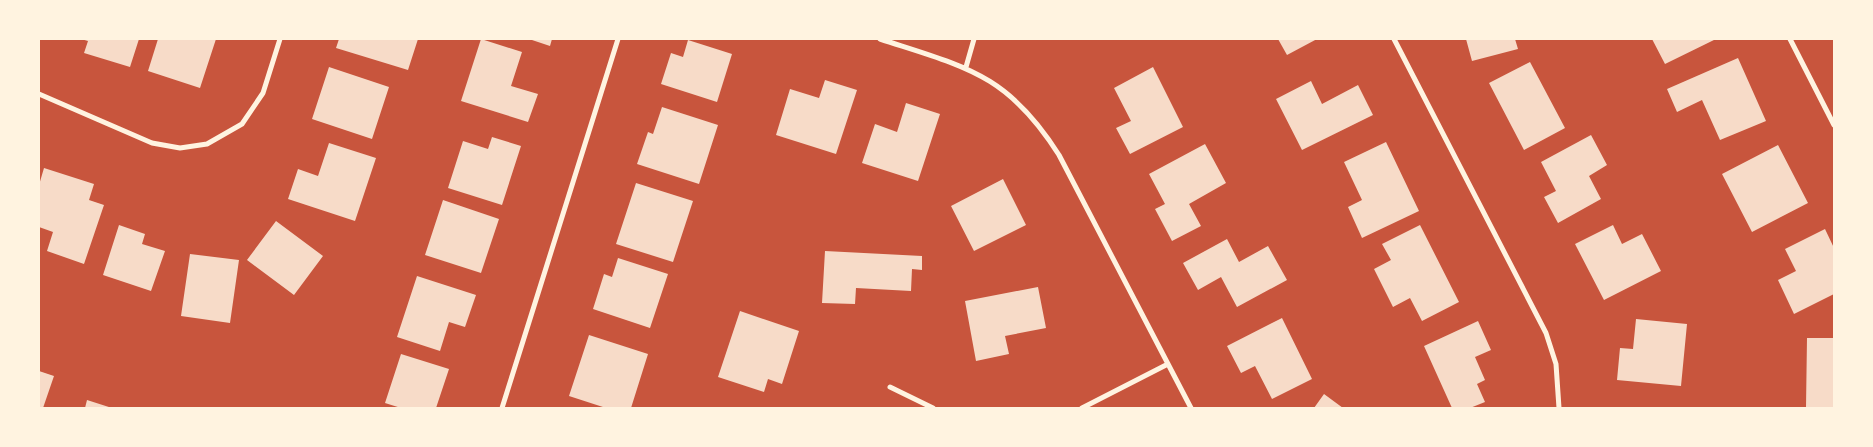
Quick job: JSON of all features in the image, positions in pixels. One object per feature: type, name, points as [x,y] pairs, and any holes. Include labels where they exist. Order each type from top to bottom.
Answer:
[{"type":"street","points":[[39,94],[152,143],[180,148],[207,144],[242,124],[263,93],[280,39]]},
{"type":"street","points":[[502,408],[618,39]]},
{"type":"street","points":[[880,39],[966,67],[995,83],[1020,103],[1042,127],[1059,155],[1191,408]]},
{"type":"street","points":[[966,67],[974,39]]},
{"type":"street","points":[[1394,39],[1546,333],[1556,364],[1560,408]]},
{"type":"street","points":[[1790,39],[1834,125]]},
{"type":"street","points":[[1082,408],[1168,364]]},
{"type":"street","points":[[890,387],[933,408]]},
{"type":"building","points":[[81,39],[139,39],[130,67],[84,53],[88,41]]},
{"type":"building","points":[[158,39],[216,39],[200,88],[148,71]]},
{"type":"building","points":[[339,39],[418,39],[408,70],[336,48]]},
{"type":"building","points":[[481,39],[522,52],[511,86],[538,94],[528,122],[461,101]]},
{"type":"building","points":[[529,39],[552,39],[550,46]]},
{"type":"building","points":[[1278,39],[1317,39],[1287,55]]},
{"type":"building","points":[[1466,39],[1515,39],[1518,49],[1472,61]]},
{"type":"building","points":[[1652,39],[1716,39],[1665,64]]},
{"type":"building","points":[[688,40],[732,54],[717,102],[661,84],[671,53],[683,57]]},
{"type":"building","points":[[1738,58],[1766,121],[1720,140],[1702,100],[1677,112],[1667,89]]},
{"type":"building","points":[[1530,62],[1565,128],[1524,150],[1489,83]]},
{"type":"building","points":[[329,67],[389,87],[372,139],[312,119]]},
{"type":"building","points":[[1153,67],[1183,127],[1130,154],[1116,128],[1131,121],[1114,88]]},
{"type":"building","points":[[825,80],[857,90],[836,154],[776,135],[790,89],[819,98]]},
{"type":"building","points":[[1311,81],[1322,104],[1358,85],[1373,115],[1302,150],[1276,99]]},
{"type":"building","points":[[906,103],[940,114],[918,181],[862,163],[875,124],[897,132]]},
{"type":"building","points":[[662,107],[718,125],[699,184],[637,164],[648,132],[653,134]]},
{"type":"building","points":[[1591,135],[1607,165],[1589,176],[1601,199],[1558,223],[1544,197],[1556,191],[1541,162]]},
{"type":"building","points":[[492,137],[521,146],[502,205],[448,188],[463,141],[488,149]]},
{"type":"building","points":[[1386,142],[1419,211],[1362,238],[1348,207],[1362,200],[1344,162]]},
{"type":"building","points":[[329,143],[376,158],[355,221],[288,199],[298,169],[318,176]]},
{"type":"building","points":[[1205,144],[1226,183],[1189,204],[1201,226],[1172,241],[1155,209],[1165,204],[1149,174]]},
{"type":"building","points":[[1778,145],[1808,203],[1752,232],[1722,174]]},
{"type":"building","points":[[44,168],[94,184],[89,200],[104,205],[84,264],[47,251],[53,232],[39,227],[39,185]]},
{"type":"building","points":[[1003,179],[1026,225],[974,251],[951,206]]},
{"type":"building","points":[[636,183],[693,201],[673,262],[616,244]]},
{"type":"building","points":[[443,200],[499,219],[481,273],[425,255]]},
{"type":"building","points":[[276,221],[323,256],[294,295],[247,260]]},
{"type":"building","points":[[119,225],[145,234],[142,244],[165,251],[151,291],[103,275]]},
{"type":"building","points":[[1420,225],[1459,302],[1422,321],[1410,298],[1393,307],[1374,269],[1391,260],[1382,244]]},
{"type":"building","points":[[1613,225],[1622,244],[1642,234],[1661,271],[1604,300],[1575,244]]},
{"type":"building","points":[[1825,229],[1834,248],[1834,294],[1794,314],[1778,280],[1796,271],[1785,249]]},
{"type":"building","points":[[1227,239],[1239,262],[1268,246],[1287,280],[1237,307],[1221,277],[1198,290],[1183,263]]},
{"type":"building","points":[[825,251],[922,256],[922,270],[912,269],[911,291],[856,288],[855,304],[822,303]]},
{"type":"building","points":[[190,254],[239,260],[230,323],[181,316]]},
{"type":"building","points":[[618,258],[668,274],[650,328],[593,309],[604,274],[612,277]]},
{"type":"building","points":[[417,276],[476,295],[465,327],[449,322],[440,351],[397,337]]},
{"type":"building","points":[[1038,287],[1046,328],[1005,336],[1009,354],[976,361],[965,301]]},
{"type":"building","points":[[740,311],[799,331],[782,384],[768,379],[764,392],[718,377]]},
{"type":"building","points":[[1282,318],[1312,379],[1272,399],[1255,366],[1241,373],[1227,346]]},
{"type":"building","points":[[1636,319],[1687,324],[1681,386],[1617,380],[1620,348],[1633,349]]},
{"type":"building","points":[[1478,321],[1491,350],[1475,357],[1485,380],[1477,384],[1485,402],[1470,408],[1452,408],[1424,346]]},
{"type":"building","points":[[589,335],[648,354],[631,408],[606,408],[569,396]]},
{"type":"building","points":[[1807,338],[1834,338],[1834,408],[1806,407]]},
{"type":"building","points":[[401,354],[449,369],[436,408],[401,408],[385,403]]},
{"type":"building","points":[[39,371],[54,376],[43,408],[39,408]]},
{"type":"building","points":[[1324,394],[1343,408],[1314,408]]},
{"type":"building","points":[[87,400],[112,408],[85,408]]}]
